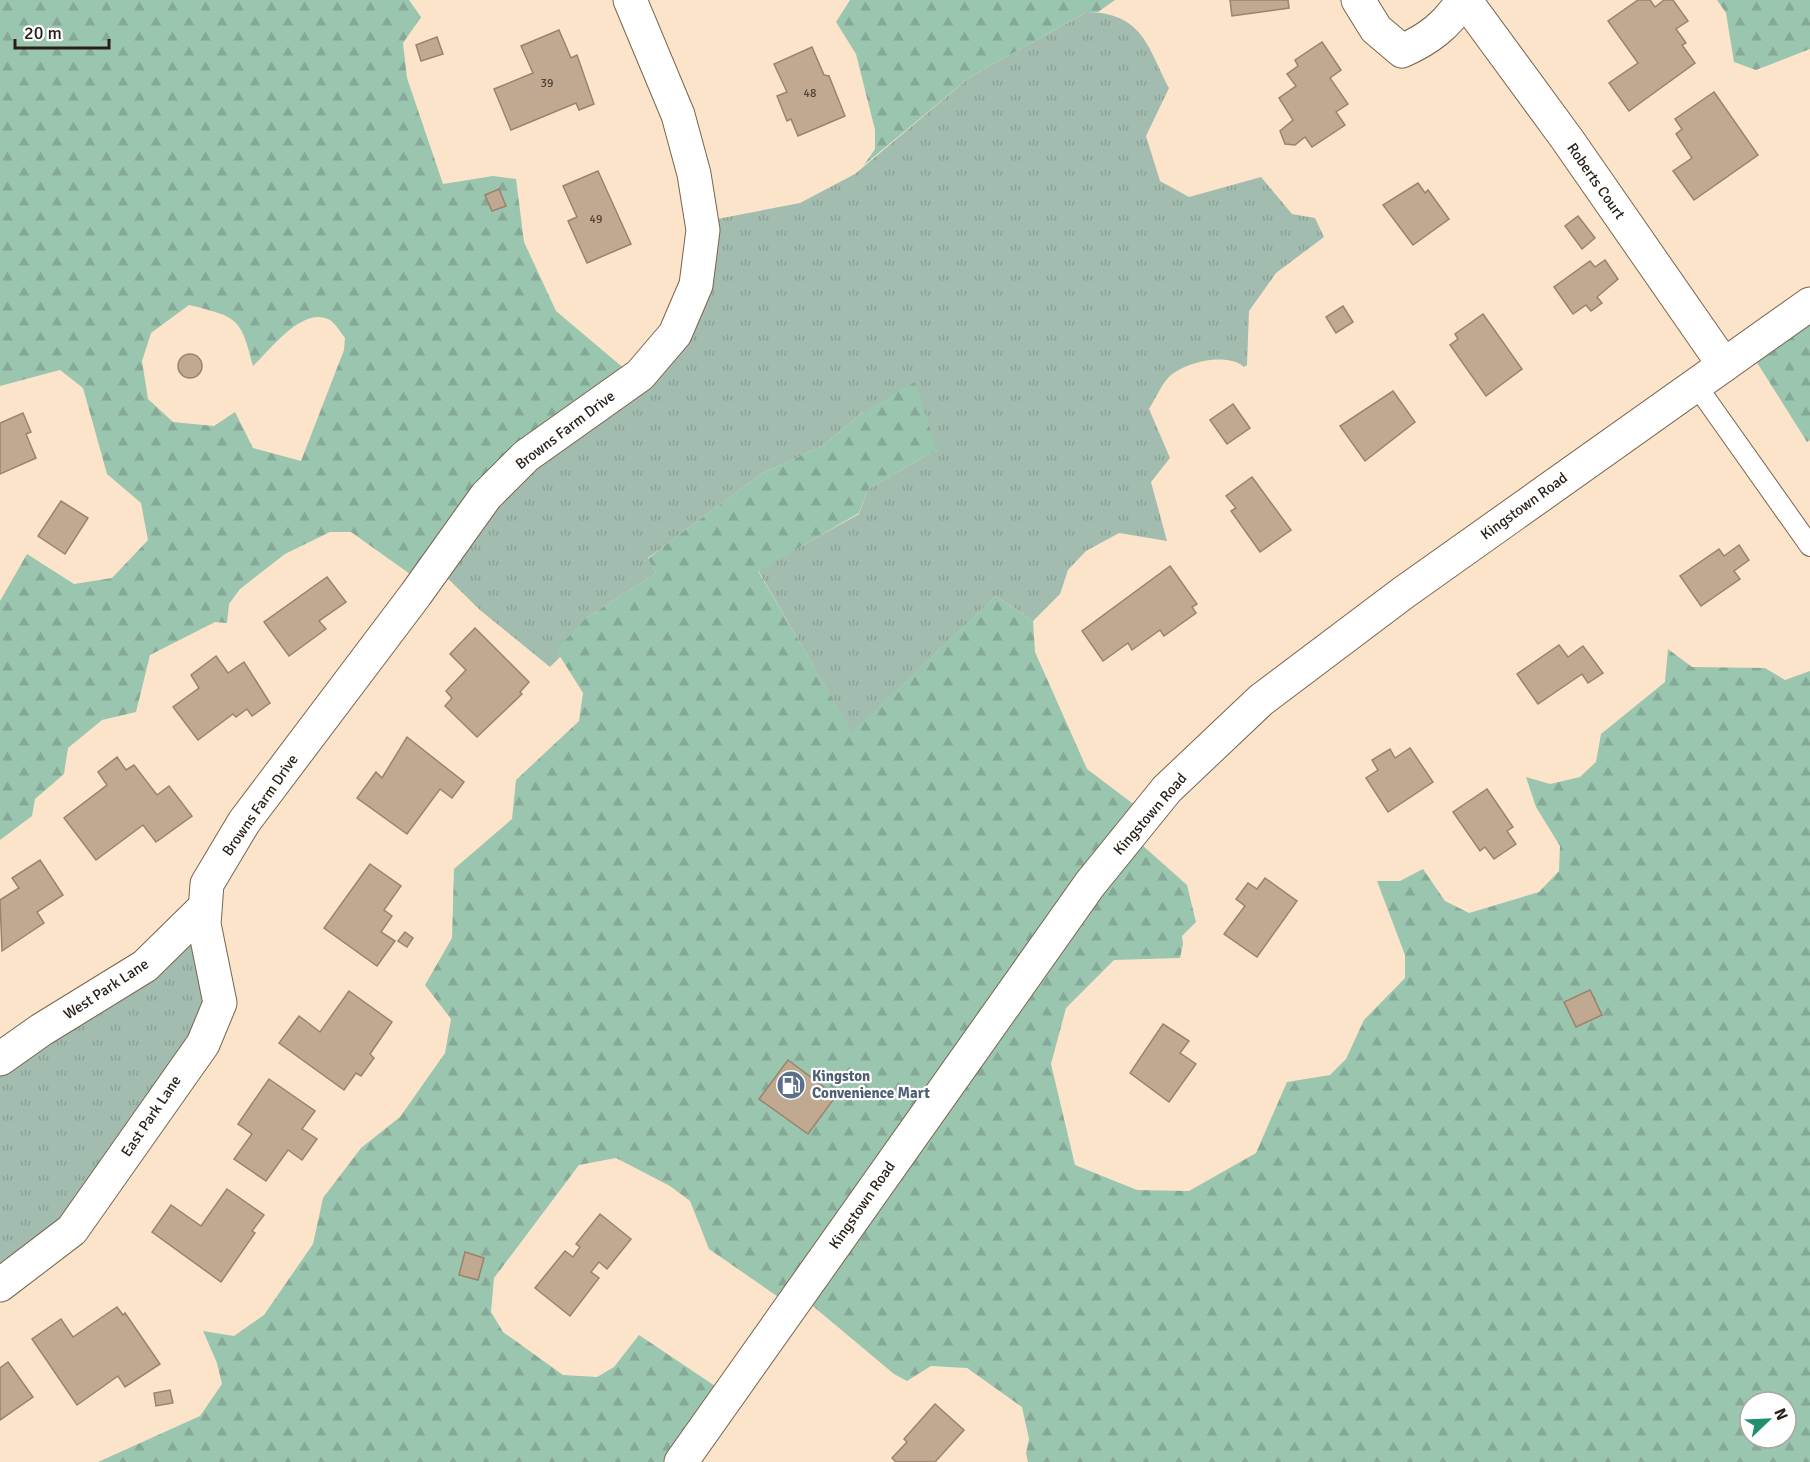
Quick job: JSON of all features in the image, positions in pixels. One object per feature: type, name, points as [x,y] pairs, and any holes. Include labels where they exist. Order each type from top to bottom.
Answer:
[{"type":"street","name":"Browns Farm Drive","points":[[204,908],[207,884],[244,822],[416,594],[486,496],[526,456],[640,375],[675,334],[696,285],[703,230],[694,174],[678,115],[630,0]]},
{"type":"street","name":"Roberts Court","points":[[1358,0],[1376,29],[1402,51],[1427,40],[1452,17],[1464,0],[1567,139],[1724,365]]},
{"type":"street","name":"Kingstown Road","points":[[681,1462],[1090,884],[1167,789],[1261,700],[1413,586],[1810,304]]},
{"type":"street","name":"West Park Lane","points":[[0,1059],[41,1030],[146,966],[204,908]]},
{"type":"street","name":"East Park Lane","points":[[0,1285],[72,1230],[202,1044],[220,1003],[204,924],[204,908]]},
{"type":"lane","points":[[1696,385],[1810,546]]},
{"type":"green space","points":[[0,0],[409,0],[421,17],[403,43],[407,78],[443,184],[493,176],[516,179],[524,242],[556,311],[633,376],[417,579],[351,532],[330,532],[285,554],[240,589],[229,604],[227,623],[215,622],[150,655],[136,712],[102,720],[68,748],[64,774],[35,799],[32,816],[0,840],[0,601],[27,554],[74,584],[112,578],[148,540],[141,503],[107,474],[83,388],[60,370],[0,386]],"holes":[[[189,305],[218,313],[234,322],[245,337],[253,366],[288,331],[309,318],[320,317],[330,320],[345,338],[344,350],[301,461],[253,448],[235,412],[214,426],[173,422],[148,399],[142,361],[151,333]]]},
{"type":"green space","points":[[850,0],[1115,0],[1098,12],[1087,12],[970,77],[864,165],[875,149],[875,130],[856,54],[836,22]]},
{"type":"green space","points":[[1717,0],[1810,0],[1810,49],[1756,70],[1734,62],[1726,13]]},
{"type":"green space","points":[[1087,12],[1120,18],[1131,25],[1148,45],[1169,88],[1146,136],[1160,181],[1189,197],[1261,177],[1292,214],[1315,218],[1324,237],[1276,273],[1249,311],[1247,365],[1244,367],[1227,360],[1217,360],[1185,367],[1166,380],[1149,409],[1170,458],[1151,482],[1167,541],[1119,533],[1086,551],[1068,570],[1060,594],[1033,621],[996,596],[852,733],[758,570],[859,514],[868,489],[931,453],[938,453],[863,412],[824,445],[761,474],[648,558],[656,573],[586,618],[561,656],[550,667],[480,610],[435,566],[481,506],[642,371],[707,221],[800,203],[855,174],[970,77]]},
{"type":"green space","points":[[1810,302],[1810,440],[1807,442],[1758,364],[1750,345]]},
{"type":"green space","points":[[915,382],[938,453],[931,453],[868,489],[859,513],[758,571],[852,732],[996,596],[1033,621],[1035,652],[1087,769],[1144,812],[1133,837],[1187,885],[1196,922],[1182,936],[1180,958],[1114,960],[1066,1008],[1051,1064],[1075,1165],[1137,1190],[1189,1191],[1256,1153],[1287,1082],[1330,1075],[1346,1059],[1364,1020],[1405,978],[1405,955],[1377,881],[1400,881],[1423,869],[1445,901],[1469,913],[1539,892],[1559,871],[1560,846],[1536,807],[1526,777],[1550,784],[1580,777],[1596,762],[1601,734],[1665,682],[1668,649],[1692,667],[1765,668],[1785,680],[1810,671],[1810,1462],[1028,1462],[1026,1453],[1029,1439],[1022,1407],[967,1368],[931,1366],[907,1381],[894,1374],[802,1297],[790,1305],[709,1249],[690,1201],[670,1186],[616,1158],[579,1165],[494,1278],[491,1312],[503,1332],[563,1375],[597,1377],[614,1367],[639,1335],[727,1394],[683,1462],[98,1462],[200,1416],[222,1384],[217,1363],[203,1331],[234,1336],[264,1315],[313,1244],[323,1198],[361,1148],[400,1117],[445,1053],[451,1019],[425,985],[452,938],[454,869],[512,819],[516,780],[579,721],[583,693],[556,650],[586,618],[656,573],[648,559],[660,549],[761,474],[824,445],[863,412]]},
{"type":"green space","points":[[204,908],[220,1003],[109,1178],[0,1285],[0,1059]]},
{"type":"building","points":[[1230,0],[1288,0],[1289,8],[1232,16]]},
{"type":"building","points":[[1638,0],[1650,0],[1655,7],[1664,0],[1673,0],[1688,21],[1676,29],[1686,43],[1682,45],[1695,63],[1629,111],[1609,83],[1638,63],[1608,21]]},
{"type":"building","points":[[559,30],[571,58],[577,55],[594,104],[579,110],[576,103],[511,130],[494,89],[533,73],[521,46]]},
{"type":"building","points":[[437,37],[443,54],[421,61],[416,45]]},
{"type":"building","points":[[1322,42],[1341,70],[1330,78],[1348,104],[1336,112],[1345,125],[1312,147],[1305,137],[1295,145],[1285,144],[1280,131],[1293,120],[1279,98],[1296,86],[1287,74],[1298,66],[1295,60]]},
{"type":"building","points":[[812,47],[824,75],[829,76],[845,116],[798,136],[791,119],[787,121],[777,96],[787,92],[774,64]]},
{"type":"building","points":[[1714,92],[1758,155],[1694,200],[1673,171],[1692,158],[1676,134],[1682,129],[1675,119]]},
{"type":"building","points":[[598,171],[631,244],[587,263],[568,221],[577,217],[563,186]]},
{"type":"building","points":[[1418,183],[1425,193],[1428,190],[1449,219],[1413,245],[1383,205]]},
{"type":"building","points":[[499,189],[506,206],[492,211],[485,195]]},
{"type":"building","points":[[1578,216],[1595,238],[1582,249],[1565,226]]},
{"type":"building","points":[[1605,260],[1618,279],[1597,297],[1602,303],[1591,311],[1586,305],[1573,314],[1554,287],[1590,261],[1595,267]]},
{"type":"building","points":[[1343,306],[1353,322],[1336,333],[1326,317]]},
{"type":"building","points":[[1483,314],[1522,369],[1486,396],[1450,345],[1458,339],[1455,334]]},
{"type":"building","points":[[190,354],[198,358],[202,366],[198,374],[190,378],[182,374],[178,366],[182,358]]},
{"type":"building","points":[[1393,391],[1415,422],[1365,461],[1340,426]]},
{"type":"building","points":[[1233,404],[1250,428],[1227,444],[1210,420]]},
{"type":"building","points":[[23,413],[31,432],[26,434],[36,458],[0,474],[0,423]]},
{"type":"building","points":[[1252,477],[1291,530],[1260,552],[1231,511],[1236,508],[1226,496]]},
{"type":"building","points":[[61,501],[88,518],[65,554],[38,536]]},
{"type":"building","points":[[1739,545],[1749,560],[1734,571],[1740,579],[1701,606],[1680,576],[1719,549],[1724,556]]},
{"type":"building","points":[[1170,566],[1197,604],[1192,607],[1196,613],[1164,636],[1160,630],[1132,650],[1128,643],[1103,661],[1082,631]]},
{"type":"building","points":[[327,577],[346,602],[319,621],[326,629],[289,656],[264,622]]},
{"type":"building","points":[[475,628],[529,682],[520,692],[522,694],[477,737],[445,706],[452,698],[446,691],[466,670],[450,654]]},
{"type":"building","points":[[1559,645],[1568,657],[1583,646],[1603,673],[1588,683],[1582,674],[1538,704],[1517,674]]},
{"type":"building","points":[[216,656],[228,673],[244,662],[270,703],[252,716],[247,709],[236,717],[233,714],[198,740],[173,707],[199,688],[191,675]]},
{"type":"building","points":[[407,737],[464,782],[452,798],[440,789],[407,834],[357,798],[376,772],[382,778]]},
{"type":"building","points":[[1410,748],[1433,782],[1388,812],[1366,778],[1378,770],[1372,760],[1390,749],[1395,758]]},
{"type":"building","points":[[117,757],[126,770],[134,765],[157,795],[169,786],[192,816],[156,842],[143,825],[96,860],[64,818],[107,785],[98,772]]},
{"type":"building","points":[[1487,789],[1513,827],[1507,831],[1516,844],[1494,859],[1485,847],[1480,851],[1453,812]]},
{"type":"building","points":[[40,860],[63,895],[37,912],[44,923],[2,951],[0,900],[19,888],[12,878]]},
{"type":"building","points":[[370,864],[401,886],[384,910],[392,916],[381,932],[395,941],[377,966],[324,928]]},
{"type":"building","points":[[1265,878],[1297,901],[1257,957],[1224,934],[1245,906],[1236,899],[1248,883],[1257,889]]},
{"type":"building","points":[[405,932],[413,938],[407,947],[398,941]]},
{"type":"building","points":[[1590,990],[1602,1015],[1576,1027],[1564,1002]]},
{"type":"building","points":[[349,991],[392,1022],[370,1054],[374,1058],[361,1076],[356,1073],[344,1090],[279,1043],[299,1016],[320,1032]]},
{"type":"building","points":[[1163,1024],[1189,1041],[1180,1053],[1196,1064],[1169,1102],[1130,1073]]},
{"type":"building","points":[[788,1060],[836,1096],[808,1134],[759,1099]]},
{"type":"building","points":[[269,1079],[315,1111],[302,1129],[317,1139],[302,1160],[288,1150],[266,1181],[234,1159],[252,1134],[238,1124]]},
{"type":"building","points":[[227,1189],[264,1215],[252,1231],[255,1233],[221,1282],[152,1232],[171,1205],[201,1226]]},
{"type":"building","points":[[600,1214],[631,1239],[607,1269],[599,1262],[591,1272],[599,1278],[570,1316],[535,1288],[565,1251],[573,1257],[580,1247],[576,1244]]},
{"type":"building","points":[[465,1252],[484,1258],[478,1280],[459,1275]]},
{"type":"building","points":[[117,1307],[123,1315],[125,1313],[160,1364],[125,1387],[118,1376],[77,1405],[32,1339],[61,1319],[73,1337]]},
{"type":"building","points":[[8,1362],[33,1397],[0,1420],[0,1368]]},
{"type":"building","points":[[170,1390],[173,1403],[156,1406],[154,1393]]},
{"type":"building","points":[[935,1404],[964,1430],[935,1462],[896,1462],[892,1458],[907,1442],[904,1439]]},
{"type":"place","name":"Kingston Convenience Mart","points":[[791,1085]]}]
